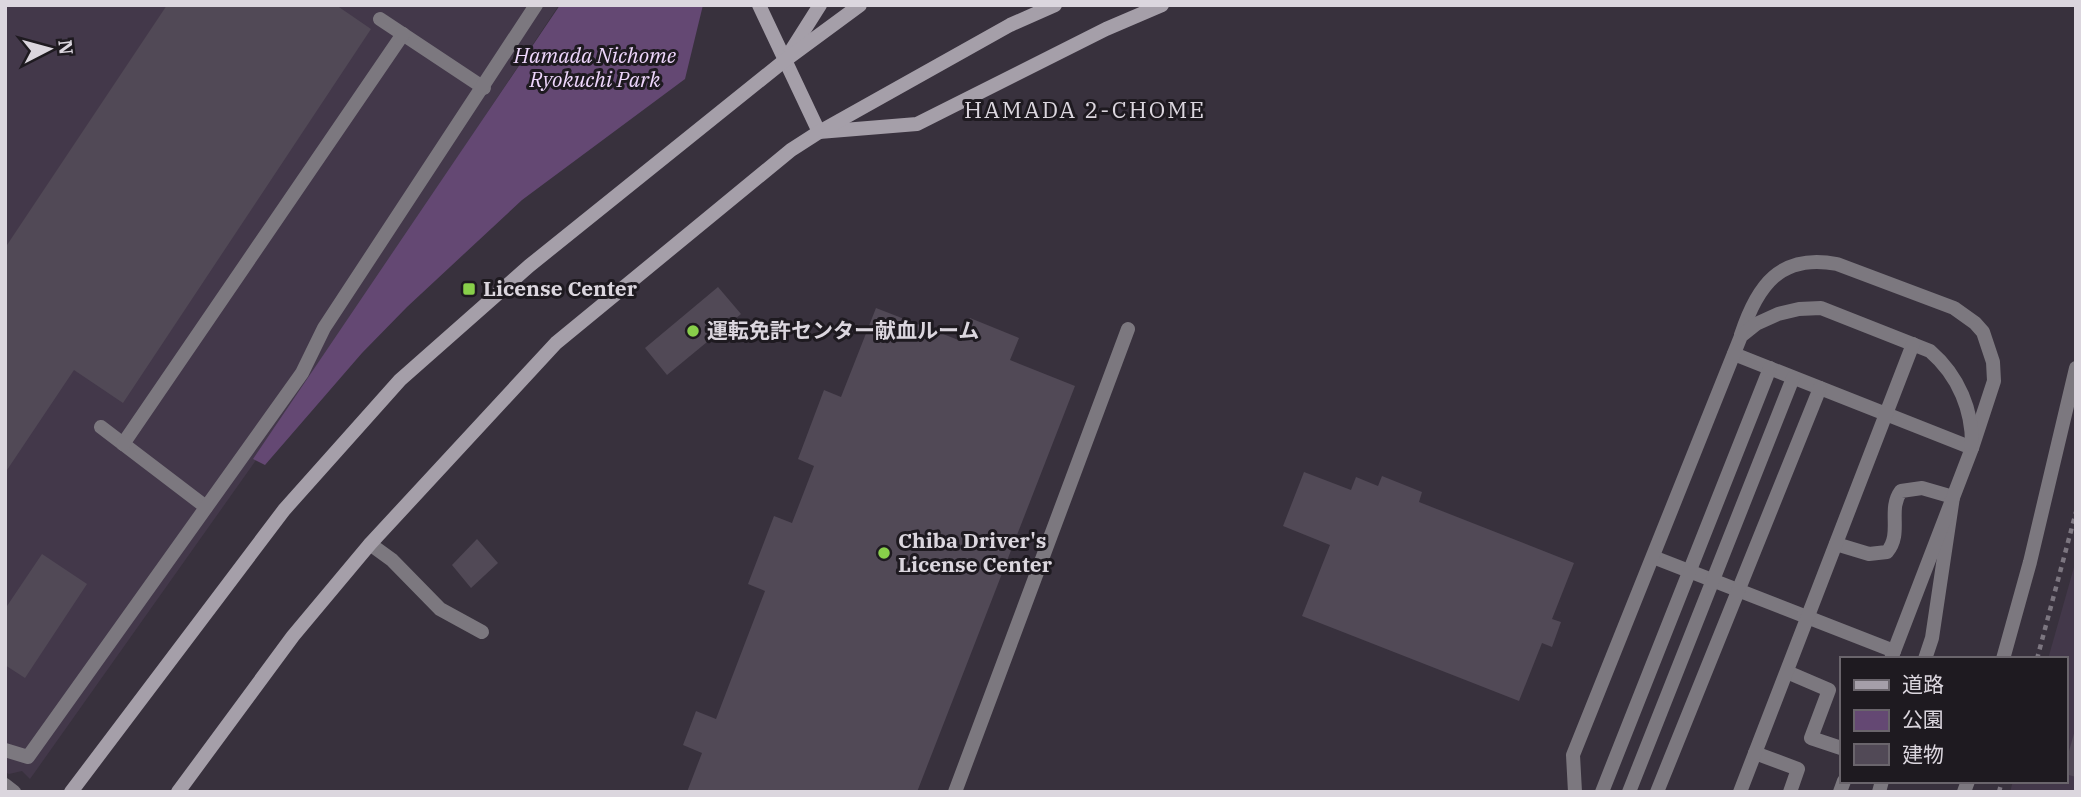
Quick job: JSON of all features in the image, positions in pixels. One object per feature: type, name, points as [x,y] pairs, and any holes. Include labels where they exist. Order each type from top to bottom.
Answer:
[{"type":"street","points":[[5,750],[28,757],[206,508],[302,373],[324,328],[536,5]]},
{"type":"street","points":[[759,5],[819,132]]},
{"type":"street","points":[[784,61],[820,5]]},
{"type":"street","points":[[71,792],[284,510],[400,380],[529,266],[784,61],[860,5]]},
{"type":"street","points":[[178,792],[293,636],[370,544],[556,343],[791,150],[1010,25],[1055,5]]},
{"type":"street","points":[[819,132],[917,124],[1106,29],[1163,5]]},
{"type":"street","points":[[380,19],[484,88]]},
{"type":"street","points":[[123,444],[403,34]]},
{"type":"street","points":[[1575,792],[1573,755],[1741,337],[1749,310],[1768,281],[1779,271],[1794,265],[1822,261],[1837,264],[1954,308],[1983,332],[1993,362],[1994,381],[1972,448],[1893,655],[1808,617],[1653,557]]},
{"type":"street","points":[[1741,337],[1756,324],[1778,314],[1821,308],[1930,351],[1944,362],[1969,410],[1972,448]]},
{"type":"street","points":[[955,792],[1128,329]]},
{"type":"street","points":[[1740,792],[1913,344]]},
{"type":"street","points":[[1734,354],[1972,448]]},
{"type":"street","points":[[1602,792],[1770,368]]},
{"type":"street","points":[[2004,657],[2030,562],[2076,368]]},
{"type":"street","points":[[1629,792],[1793,378]]},
{"type":"street","points":[[1657,792],[1820,388]]},
{"type":"street","points":[[101,427],[206,508]]},
{"type":"street","points":[[1836,544],[1869,554],[1886,552],[1895,540],[1894,506],[1901,491],[1922,488],[1953,497]]},
{"type":"street","points":[[1926,657],[1932,638],[1953,497]]},
{"type":"street","points":[[370,544],[392,560],[440,609],[482,632]]},
{"type":"street","points":[[1787,672],[1829,690],[1811,738],[1840,748]]},
{"type":"street","points":[[1755,753],[1798,769],[1790,792]]},
{"type":"street","points":[[5,785],[14,792]]},
{"type":"path","points":[[2038,657],[2076,512]]},
{"type":"shaded area","points":[[5,5],[559,5],[254,463],[30,779],[22,771],[9,774],[5,772]]},
{"type":"shaded area","points":[[2076,560],[2076,792],[2010,792],[2012,783],[2067,783],[2067,657],[2049,657]]},
{"type":"green space","name":"Hamada Nichome Ryokuchi Park","points":[[560,5],[703,5],[685,79],[522,200],[407,307],[362,353],[265,465],[253,459]]},
{"type":"building","points":[[167,5],[336,5],[371,29],[123,403],[74,370],[5,473],[5,248]]},
{"type":"building","name":"運転免許センター献血ルーム","points":[[718,287],[741,314],[667,375],[645,348]]},
{"type":"building","name":"Chiba Driver's License Center","points":[[876,308],[961,341],[970,318],[1019,338],[1010,360],[1075,386],[917,792],[687,792],[702,753],[683,745],[696,711],[716,719],[765,591],[748,584],[774,516],[792,523],[814,466],[798,459],[824,390],[841,397]]},
{"type":"building","points":[[1304,472],[1351,490],[1356,477],[1378,486],[1382,476],[1422,492],[1419,502],[1574,563],[1552,619],[1561,622],[1552,647],[1542,643],[1519,701],[1302,616],[1330,545],[1283,526]]},
{"type":"building","points":[[477,539],[498,563],[471,588],[452,565]]},
{"type":"building","points":[[42,554],[87,584],[25,678],[5,665],[5,609]]},
{"type":"building","points":[[2075,730],[2076,777],[2067,775],[2067,758]]},
{"type":"place","name":"License Center","points":[[469,289]]},
{"type":"place","name":"運転免許センター献血ルーム","points":[[693,331]]},
{"type":"place","name":"Chiba Driver's License Center","points":[[884,553]]},
{"type":"district","name":"HAMADA 2-CHOME","points":[[1085,110]]}]
